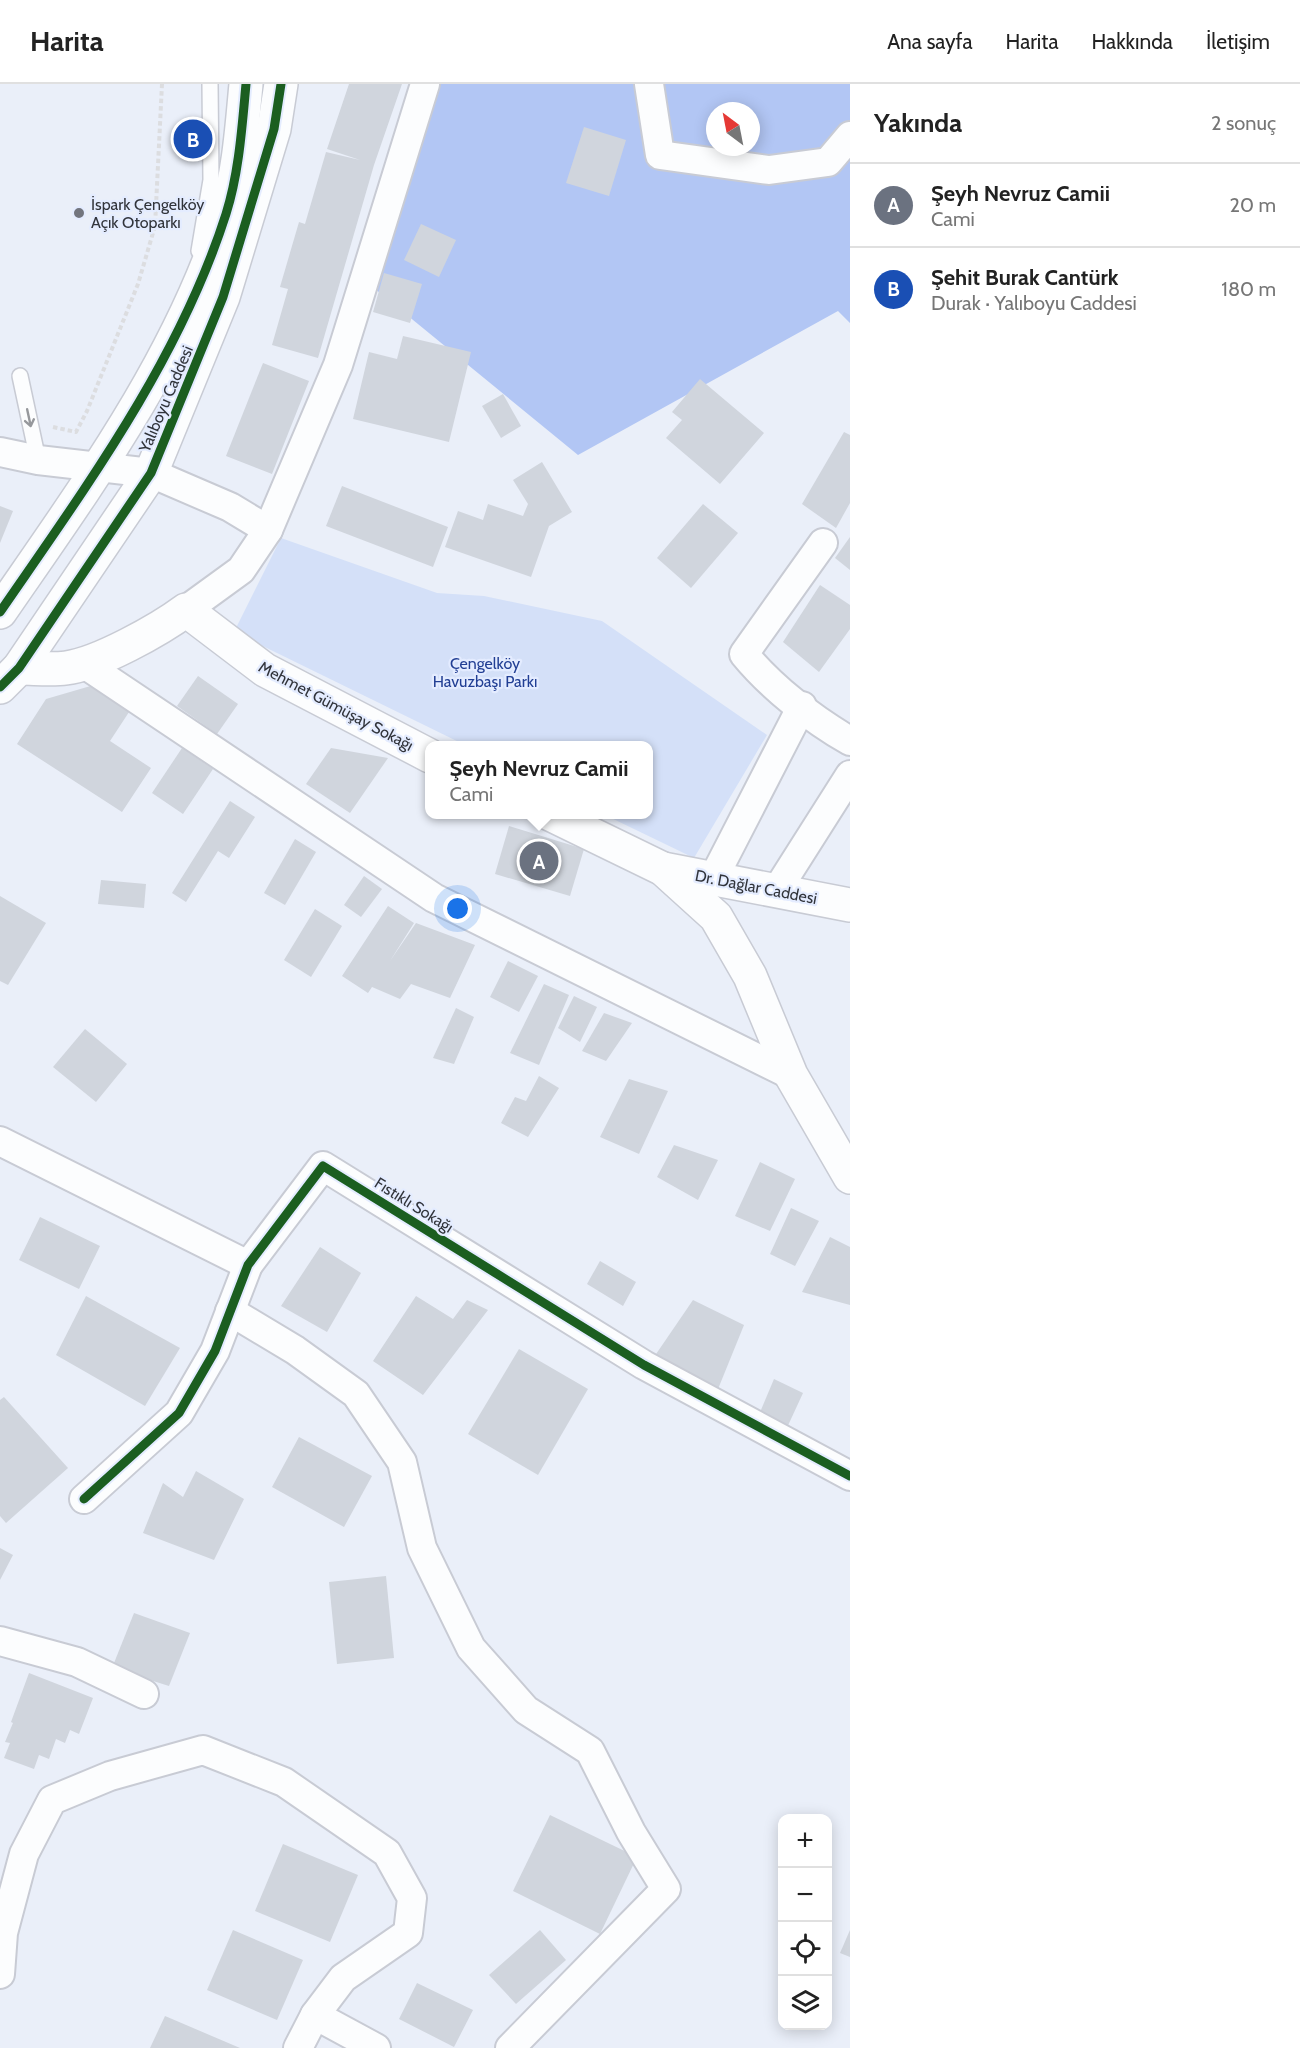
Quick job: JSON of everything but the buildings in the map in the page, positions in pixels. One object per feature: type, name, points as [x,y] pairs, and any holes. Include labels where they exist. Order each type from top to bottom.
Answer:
[{"type":"main road","name":"Yalıboyu Caddesi","points":[[0,612],[101,466],[132,416],[191,304],[226,213],[241,139],[246,84]]},
{"type":"main road","name":"Yalıboyu Caddesi","points":[[10,677],[152,472],[223,297],[274,129],[281,84]]},
{"type":"main road","points":[[10,677],[83,663],[157,631],[186,610]]},
{"type":"main road","name":"Mehmet Gümüşay Sokağı","points":[[186,610],[265,670],[425,754]]},
{"type":"main road","points":[[560,819],[663,869],[716,917],[750,976],[791,1075],[850,1177]]},
{"type":"main road","name":"Dr. Dağlar Caddesi","points":[[663,869],[850,905]]},
{"type":"street","points":[[186,610],[242,570],[268,530],[338,365],[425,84]]},
{"type":"street","points":[[649,84],[660,154],[769,170],[828,162],[850,136]]},
{"type":"street","points":[[0,452],[38,460],[152,472],[230,507],[268,530]]},
{"type":"street","points":[[823,543],[744,654],[761,674],[831,730],[850,741]]},
{"type":"street","points":[[83,663],[434,898],[791,1075]]},
{"type":"street","points":[[714,877],[802,706]]},
{"type":"street","points":[[777,890],[850,775]]},
{"type":"street","points":[[0,1141],[248,1265]]},
{"type":"street","name":"Fıstıklı Sokağı","points":[[84,1498],[179,1413],[215,1351],[248,1265],[323,1166],[644,1365],[850,1476]]},
{"type":"street","points":[[230,1311],[295,1350],[356,1394],[402,1462],[422,1548],[471,1648],[526,1710],[590,1752],[631,1832],[666,1888],[510,2048]]},
{"type":"street","points":[[0,1641],[77,1662],[144,1694]]},
{"type":"street","points":[[0,1974],[3,1933],[24,1854],[52,1800],[110,1776],[203,1750],[284,1782],[387,1853],[412,1898],[408,1933],[343,1978],[315,2015],[298,2048]]},
{"type":"street","points":[[315,2015],[376,2048]]},
{"type":"lane","points":[[191,304],[211,180],[210,84]]},
{"type":"lane","points":[[20,376],[38,460]]},
{"type":"path","points":[[29,421],[76,432],[87,411],[138,285],[155,226],[162,84]]},
{"type":"green space","name":"Çengelköy Havuzbaşı Parkı","points":[[281,538],[437,593],[484,596],[602,621],[767,735],[694,858],[613,819],[653,819],[653,741],[457,741],[234,632]]},
{"type":"shaded area","points":[[417,84],[850,84],[850,323],[838,311],[578,455],[358,275]]},
{"type":"cycle path","points":[[0,612],[128,421],[183,321],[226,214],[239,150],[246,84]]},
{"type":"cycle path","points":[[0,687],[19,668],[151,473],[223,297],[274,129],[281,84]]},
{"type":"cycle path","points":[[84,1499],[179,1413],[215,1351],[248,1265],[323,1166],[644,1365],[850,1476]]},
{"type":"place","name":"Şehit Burak Cantürk","points":[[193,139]]},
{"type":"place","name":"İspark Çengelköy Açık Otoparkı","points":[[79,213]]},
{"type":"place","name":"Şeyh Nevruz Camii","points":[[539,861]]}]
